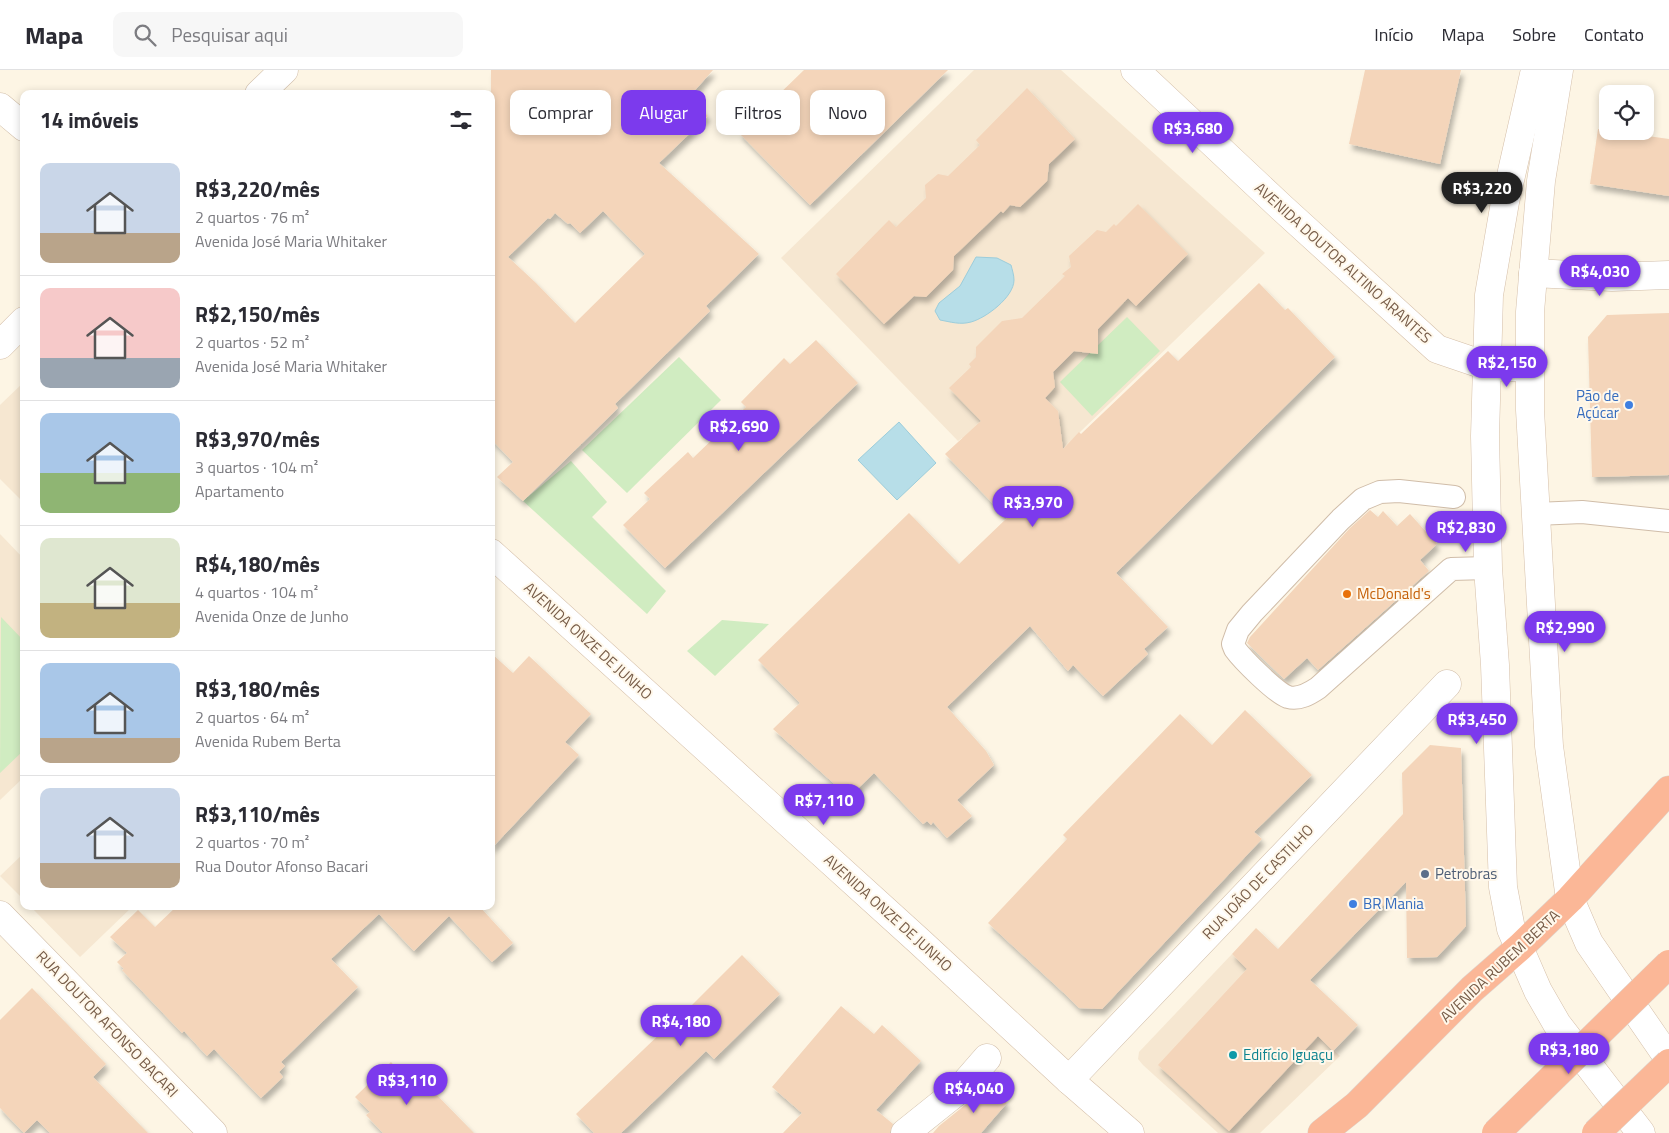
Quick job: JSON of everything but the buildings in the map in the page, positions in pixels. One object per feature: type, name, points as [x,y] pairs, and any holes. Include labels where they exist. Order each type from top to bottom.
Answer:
[{"type":"highway","name":"AVENIDA RUBEM BERTA","points":[[1322,1133],[1357,1105],[1472,989],[1520,947],[1570,899],[1669,790]]},
{"type":"highway","points":[[1496,1133],[1669,964]]},
{"type":"highway","points":[[1596,1133],[1669,1063]]},
{"type":"street","points":[[263,90],[284,70]]},
{"type":"street","name":"AVENIDA DOUTOR ALTINO ARANTES","points":[[1135,70],[1281,207],[1437,349],[1487,366],[1530,368]]},
{"type":"street","points":[[1536,70],[1505,202],[1489,295],[1486,436],[1488,568],[1495,665],[1503,887],[1511,929],[1538,991],[1556,1024],[1641,1133]]},
{"type":"street","points":[[1559,70],[1541,181],[1530,312],[1530,410],[1548,746],[1570,899],[1589,943],[1669,1059]]},
{"type":"street","points":[[0,107],[20,124]]},
{"type":"street","points":[[1533,272],[1612,277],[1669,275]]},
{"type":"street","points":[[0,345],[20,325]]},
{"type":"street","name":"AVENIDA ONZE DE JUNHO","points":[[495,557],[920,942],[1069,1080],[1130,1133]]},
{"type":"street","name":"RUA JOÃO DE CASTILHO","points":[[1069,1080],[1447,684]]},
{"type":"street","name":"RUA DOUTOR AFONSO BACARI","points":[[0,915],[213,1133]]},
{"type":"street","points":[[905,1133],[960,1089],[987,1058]]},
{"type":"lane","points":[[1454,498],[1398,491],[1380,492],[1363,499],[1341,518],[1252,613],[1238,630],[1233,644],[1234,649],[1279,692],[1289,697],[1297,698],[1308,695],[1380,634],[1451,569],[1488,568]]},
{"type":"lane","points":[[1536,514],[1582,512],[1669,521]]},
{"type":"shaded area","points":[[974,70],[1061,70],[1265,253],[1018,492],[962,438],[958,441],[781,258]]},
{"type":"shaded area","points":[[20,386],[20,499],[0,479],[0,405]]},
{"type":"shaded area","points":[[0,534],[20,555],[20,781],[0,800]]},
{"type":"shaded area","points":[[20,857],[20,896],[0,876]]},
{"type":"shaded area","points":[[34,910],[129,910],[80,957]]},
{"type":"shaded area","points":[[1232,954],[1340,1056],[1260,1133],[1218,1133],[1138,1059],[1139,1052]]},
{"type":"green space","points":[[1127,317],[1160,351],[1092,416],[1060,382]]},
{"type":"green space","points":[[679,357],[721,400],[627,493],[582,450]]},
{"type":"green space","points":[[571,461],[607,502],[592,517],[666,591],[647,614],[523,501]]},
{"type":"green space","points":[[1,617],[20,637],[20,754],[0,773]]},
{"type":"green space","points":[[722,620],[769,624],[715,676],[687,651]]},
{"type":"water","points":[[976,257],[997,258],[1011,265],[1014,280],[1013,287],[998,306],[977,320],[956,323],[940,320],[935,311],[939,303],[960,286]]},
{"type":"water","points":[[899,422],[936,463],[897,500],[858,460]]},
{"type":"place","name":"Pão de Açúcar","points":[[1629,405]]},
{"type":"place","name":"McDonald's","points":[[1347,594]]},
{"type":"place","name":"Petrobras","points":[[1425,874]]},
{"type":"place","name":"BR Mania","points":[[1353,904]]},
{"type":"place","name":"Edifício Iguaçu","points":[[1233,1055]]}]
